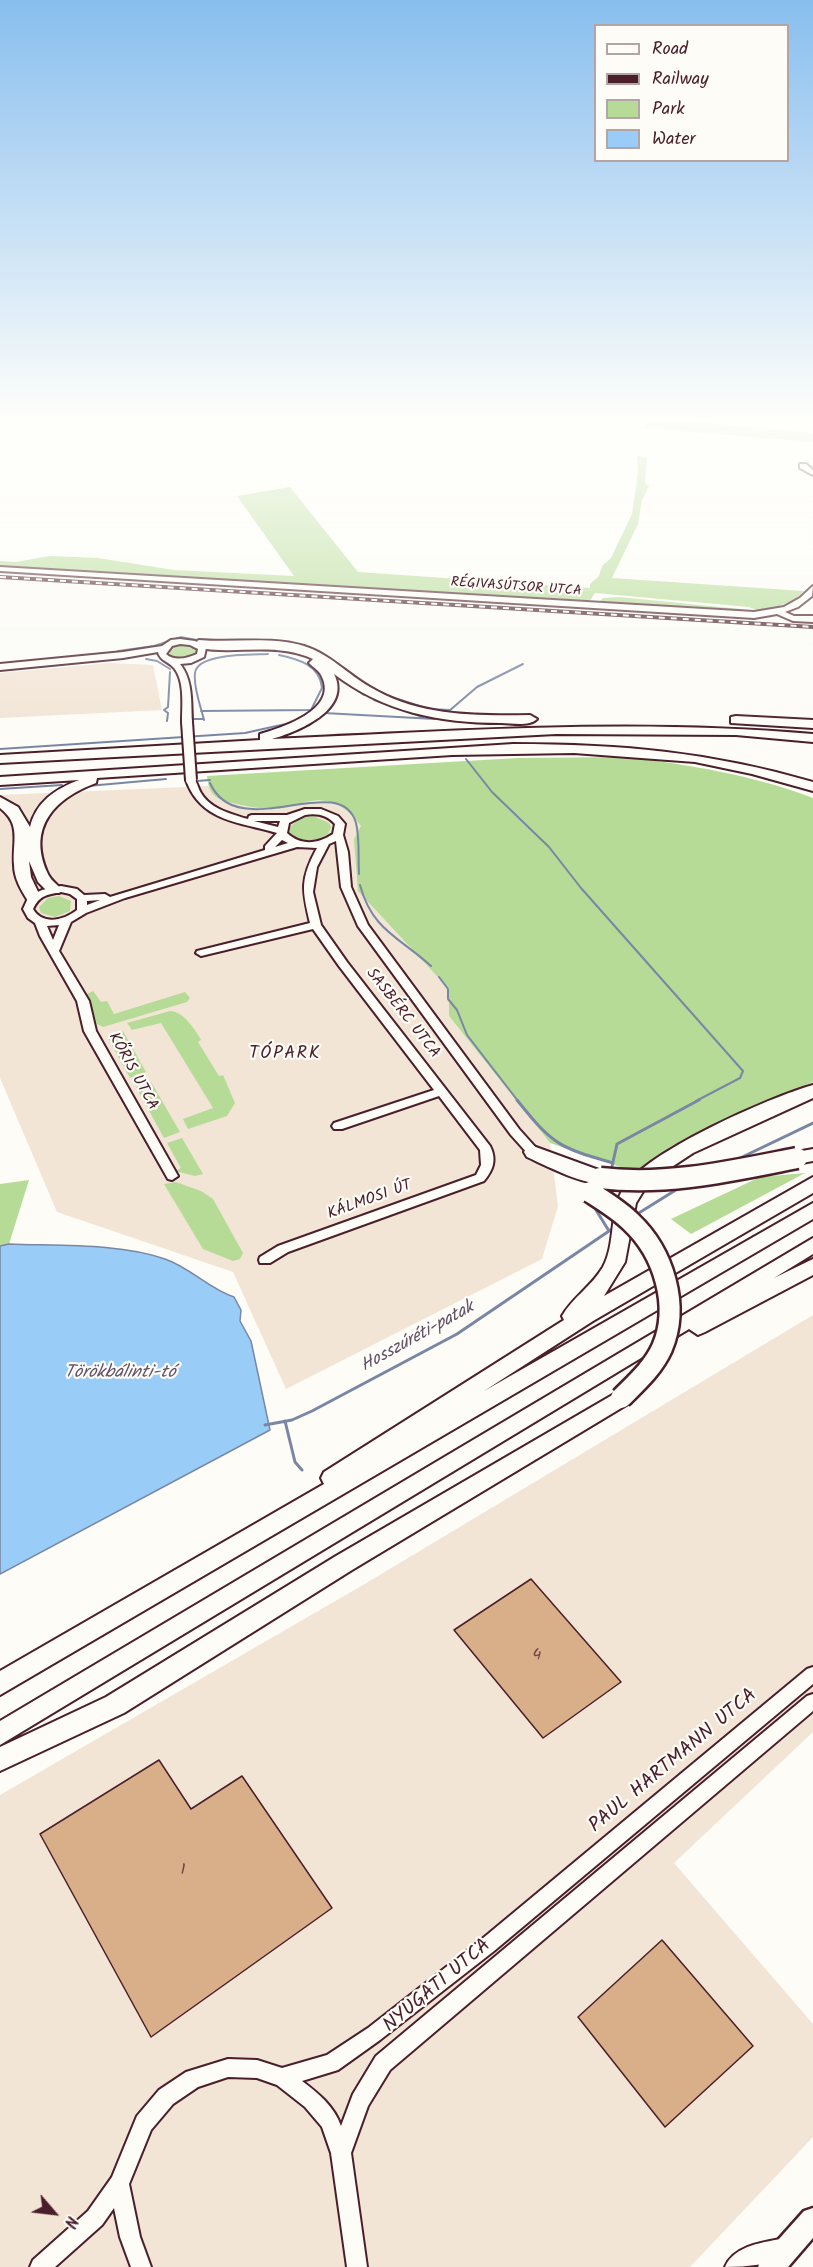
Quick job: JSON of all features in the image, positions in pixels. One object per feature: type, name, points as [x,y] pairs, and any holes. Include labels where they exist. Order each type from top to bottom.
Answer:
[{"type":"highway","points":[[198,653],[264,645],[299,649],[325,659],[353,682],[379,697],[437,715],[558,722]]},
{"type":"highway","points":[[198,653],[259,650],[292,653],[320,665],[330,676],[332,685],[324,707],[306,722],[259,739],[213,746]]},
{"type":"highway","points":[[237,745],[558,722],[692,719],[813,724]]},
{"type":"highway","points":[[0,759],[213,746],[556,730],[673,730],[813,738]]},
{"type":"highway","points":[[0,768],[426,740],[766,734]]},
{"type":"highway","points":[[0,781],[430,753],[570,748],[627,750],[702,758],[765,772],[813,786]]},
{"type":"highway","points":[[54,890],[40,876],[37,862],[40,816],[58,795],[110,773]]},
{"type":"highway","points":[[0,801],[16,814],[21,823],[25,840],[23,877],[33,898]]},
{"type":"highway","points":[[530,1351],[585,1305],[609,1273],[621,1242],[626,1203],[636,1184],[662,1161],[813,1091]]},
{"type":"highway","points":[[533,1152],[562,1175],[595,1185],[702,1174],[805,1157]]},
{"type":"highway","points":[[219,1556],[354,1462],[530,1351],[813,1184]]},
{"type":"highway","points":[[0,1759],[116,1705],[344,1563],[621,1398],[645,1375],[662,1348],[669,1326],[670,1305],[664,1274],[651,1247],[639,1230],[595,1185]]},
{"type":"highway","points":[[0,1684],[813,1210]]},
{"type":"highway","points":[[0,1734],[813,1245]]},
{"type":"highway","points":[[602,1372],[653,1351],[813,1266]]},
{"type":"main road","points":[[771,2267],[813,2220]]},
{"type":"street","name":"RÉGIVASÚTSOR UTCA","points":[[0,569],[713,614],[758,615],[778,612],[792,618],[813,619]]},
{"type":"street","points":[[778,612],[806,597],[813,588]]},
{"type":"street","points":[[166,655],[178,642],[198,653]]},
{"type":"street","points":[[0,667],[123,655],[198,653]]},
{"type":"street","points":[[184,678],[198,653]]},
{"type":"street","points":[[166,655],[179,668],[184,678],[191,780],[196,796],[205,806],[282,833],[299,844]]},
{"type":"street","points":[[40,921],[66,921],[82,911],[121,896],[222,868],[266,851],[299,844],[325,843],[338,835],[341,830],[337,819],[322,812],[304,812],[288,818],[236,817]]},
{"type":"street","points":[[266,851],[282,833],[288,818]]},
{"type":"street","points":[[338,835],[346,853],[344,870],[347,894],[363,926],[515,1132],[533,1152]]},
{"type":"street","name":"SASBÉRC UTCA","points":[[312,867],[325,843]]},
{"type":"street","name":"SASBÉRC UTCA","points":[[299,844],[311,858],[308,892],[316,925],[347,971],[486,1149],[489,1158],[485,1172]]},
{"type":"street","points":[[33,898],[54,890],[73,891],[82,898],[121,896]]},
{"type":"street","name":"KŐRIS UTCA","points":[[33,898],[28,905],[29,913],[40,921],[45,936],[83,1001],[90,1031],[171,1176]]},
{"type":"street","points":[[82,898],[82,911]]},
{"type":"street","points":[[54,950],[66,921]]},
{"type":"street","points":[[201,953],[316,925]]},
{"type":"street","points":[[338,1126],[442,1091]]},
{"type":"street","name":"KÁLMOSI ÚT","points":[[265,1260],[283,1249],[453,1189],[480,1178],[485,1172]]},
{"type":"street","name":"PAUL HARTMANN UTCA","points":[[562,1883],[813,1674]]},
{"type":"street","name":"NYUGATI UTCA","points":[[341,2153],[360,2101],[383,2063],[813,1701]]},
{"type":"street","name":"NYUGATI UTCA","points":[[282,2077],[331,2063],[374,2034],[488,1945],[562,1883]]},
{"type":"street","points":[[40,2267],[67,2246],[95,2218],[119,2184],[144,2123],[166,2097],[193,2079],[228,2068],[256,2068],[282,2077],[312,2100],[330,2121],[341,2153],[357,2267]]},
{"type":"street","points":[[119,2184],[130,2237],[141,2267]]},
{"type":"street","points":[[735,2267],[754,2254],[787,2248]]},
{"type":"shaded area","points":[[110,663],[153,665],[162,710],[0,718],[0,673]]},
{"type":"shaded area","points":[[208,786],[217,798],[277,810],[304,801],[331,802],[349,811],[361,826],[449,989],[449,1016],[550,1143],[558,1206],[542,1259],[286,1389],[233,1272],[57,1212],[0,1078],[0,795]]},
{"type":"shaded area","points":[[813,1315],[813,1732],[674,1863],[813,2024],[813,2137],[690,2267],[0,2267],[0,1795],[363,1585]]},
{"type":"green space","points":[[255,521],[317,521],[358,572],[590,588],[590,584],[599,576],[602,566],[611,558],[629,521],[639,521],[612,578],[804,591],[793,601],[762,612],[749,607],[595,593],[589,602],[0,567],[0,561],[16,562],[50,556],[98,558],[174,570],[294,576]]},
{"type":"green space","points":[[619,597],[747,611],[599,602],[603,598]]},
{"type":"green space","points":[[180,645],[193,646],[197,652],[183,659],[169,655],[171,648]]},
{"type":"green space","points":[[627,757],[721,772],[767,783],[813,798],[813,1082],[672,1146],[635,1172],[550,1143],[449,1016],[449,989],[358,891],[354,839],[361,826],[348,812],[326,801],[312,801],[274,809],[228,802],[216,797],[208,785],[207,776],[518,758]]},
{"type":"green space","points":[[313,816],[329,823],[331,827],[328,834],[318,839],[303,840],[289,832],[289,828],[300,818]]},
{"type":"green space","points":[[59,896],[71,901],[70,911],[55,917],[41,913],[39,907],[48,898]]},
{"type":"green space","points":[[93,991],[101,1002],[107,1001],[114,1014],[185,992],[190,998],[187,1002],[103,1027],[97,1024],[87,994]]},
{"type":"green space","points":[[170,1011],[184,1017],[192,1026],[201,1040],[198,1042],[219,1076],[223,1075],[235,1103],[227,1116],[188,1129],[183,1119],[213,1108],[161,1023],[132,1030],[127,1023]]},
{"type":"green space","points":[[123,1031],[146,1072],[130,1078],[107,1036]]},
{"type":"green space","points":[[151,1082],[180,1132],[164,1138],[136,1087]]},
{"type":"green space","points":[[182,1138],[203,1174],[195,1176],[175,1171],[181,1168],[167,1143]]},
{"type":"green space","points":[[805,1173],[691,1234],[671,1219],[760,1177]]},
{"type":"green space","points":[[29,1180],[9,1244],[0,1246],[0,1184]]},
{"type":"green space","points":[[176,1182],[201,1191],[213,1199],[243,1253],[240,1259],[233,1261],[203,1249],[164,1184]]},
{"type":"water","name":"Törökbálinti-tó","points":[[9,1244],[88,1246],[147,1254],[174,1263],[216,1289],[234,1297],[241,1310],[240,1321],[251,1341],[270,1430],[0,1574],[0,1246]]},
{"type":"building","points":[[531,1579],[621,1682],[543,1738],[454,1630]]},
{"type":"building","points":[[159,1760],[191,1809],[242,1776],[332,1908],[151,2037],[40,1834]]},
{"type":"building","points":[[662,1940],[753,2046],[665,2127],[578,2017]]},
{"type":"waterway","points":[[118,651],[154,646],[181,637],[207,642]]},
{"type":"waterway","points":[[312,649],[347,671]]},
{"type":"waterway","points":[[202,711],[195,684],[195,673],[198,666],[214,658],[268,654]]},
{"type":"waterway","points":[[202,711],[311,710],[322,688],[317,674],[307,664],[279,655]]},
{"type":"waterway","points":[[146,659],[157,661],[170,669]]},
{"type":"waterway","points":[[449,711],[477,687],[523,664]]},
{"type":"waterway","points":[[167,721],[168,713],[164,710],[168,707],[170,672]]},
{"type":"waterway","points":[[332,673],[364,695]]},
{"type":"waterway","points":[[382,694],[429,709],[450,710]]},
{"type":"waterway","points":[[374,700],[423,717]]},
{"type":"waterway","points":[[202,711],[204,720]]},
{"type":"waterway","points":[[324,713],[435,719]]},
{"type":"waterway","points":[[193,719],[203,719]]},
{"type":"waterway","points":[[0,749],[245,733],[290,723]]},
{"type":"waterway","points":[[290,734],[300,728]]},
{"type":"waterway","points":[[466,759],[492,792],[549,847],[581,888],[743,1071],[740,1078],[696,1101]]},
{"type":"waterway","points":[[88,786],[166,779]]},
{"type":"waterway","points":[[197,781],[210,780]]},
{"type":"waterway","points":[[210,783],[224,801],[242,808],[264,809],[330,802],[346,808],[356,823],[359,874]]},
{"type":"waterway","points":[[0,789],[62,785]]},
{"type":"waterway","points":[[360,885],[365,900],[379,923],[431,966]]},
{"type":"waterway","points":[[439,977],[448,989],[448,999],[457,1010],[467,1035],[518,1101]]},
{"type":"waterway","points":[[517,1100],[539,1127],[558,1142],[580,1153],[613,1163]]},
{"type":"waterway","points":[[613,1163],[617,1144],[699,1100]]},
{"type":"waterway","name":"Hosszúréti-patak","points":[[736,1160],[813,1123]]},
{"type":"waterway","points":[[611,1171],[613,1163]]},
{"type":"waterway","name":"Hosszúréti-patak","points":[[634,1216],[679,1188]]},
{"type":"waterway","points":[[598,1205],[596,1210],[609,1231]]},
{"type":"waterway","name":"Hosszúréti-patak","points":[[285,1421],[312,1411],[457,1334],[615,1227]]},
{"type":"waterway","name":"Hosszúréti-patak","points":[[265,1425],[285,1421]]},
{"type":"waterway","points":[[285,1421],[295,1462],[302,1470]]},
{"type":"railway","points":[[0,577],[813,627]]},
{"type":"district","name":"TÓPARK","points":[[285,1055]]}]
